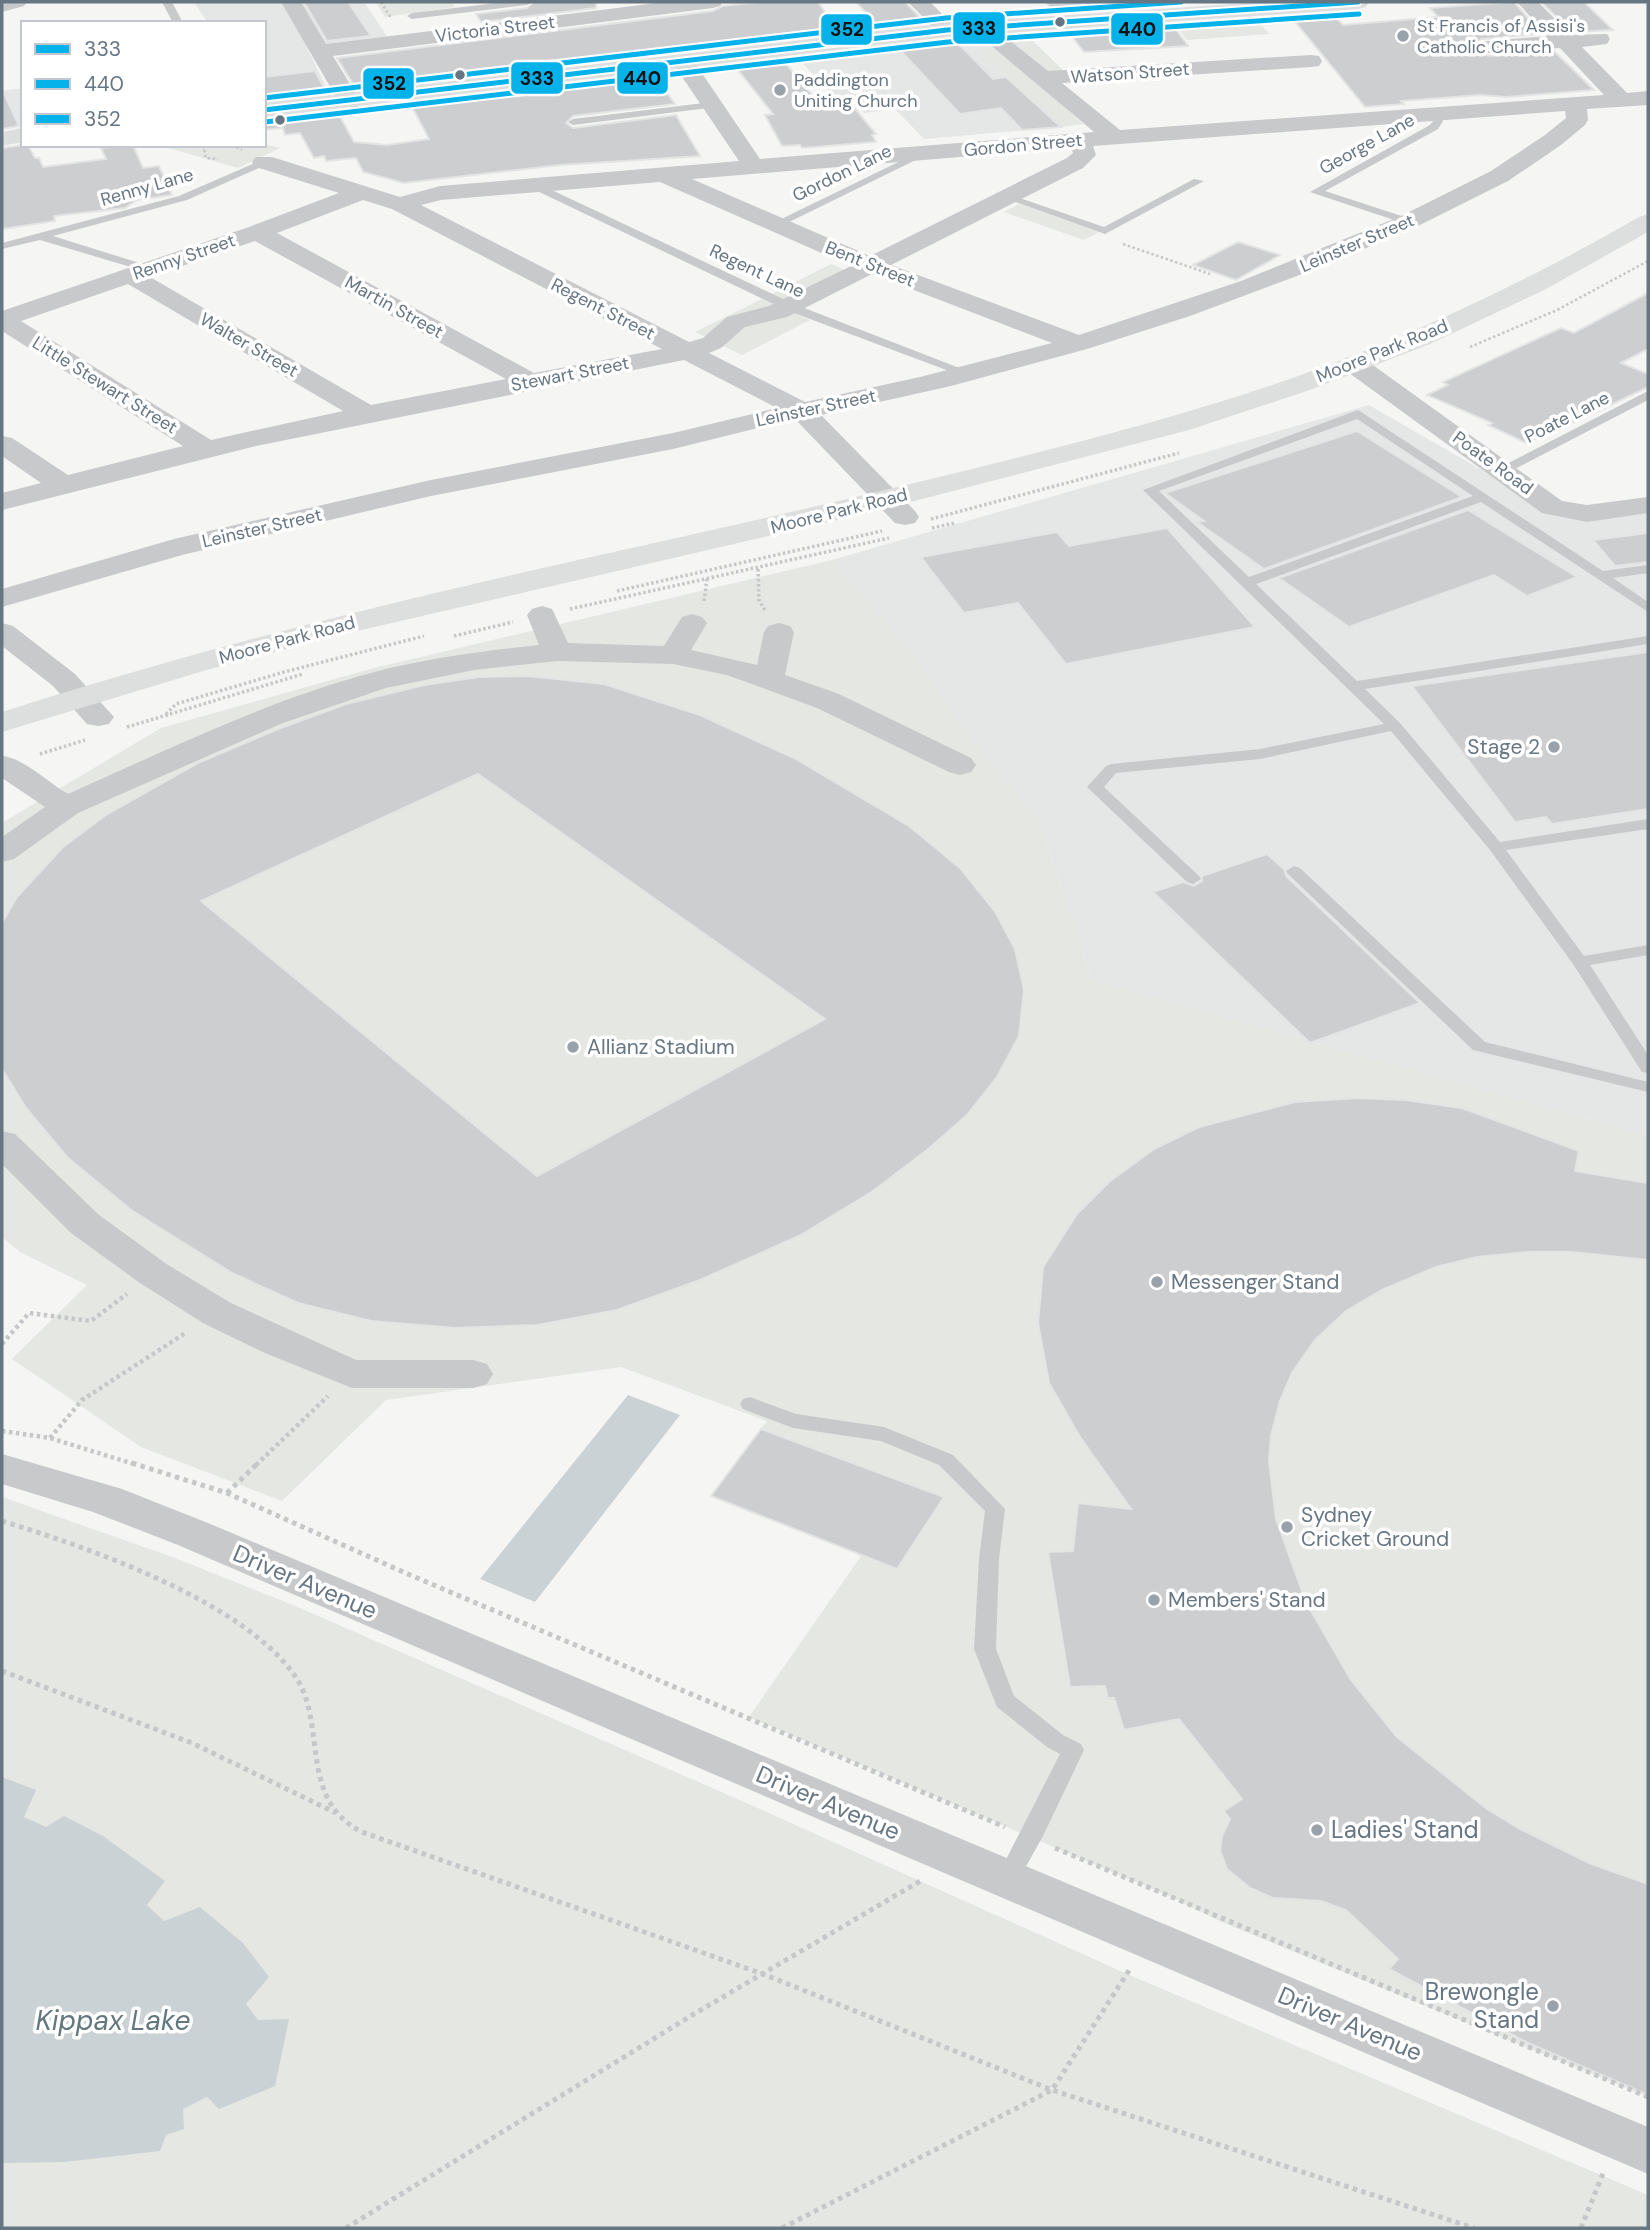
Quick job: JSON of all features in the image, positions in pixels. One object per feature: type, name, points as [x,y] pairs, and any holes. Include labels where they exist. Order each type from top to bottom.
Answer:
[{"type":"main road","points":[[266,110],[945,27],[1257,4],[1358,2]]},
{"type":"main road","points":[[266,103],[348,98],[683,62],[945,27],[982,28],[1257,4]]},
{"type":"main road","points":[[2,131],[21,128]]},
{"type":"main road","points":[[2,139],[21,135]]},
{"type":"main road","name":"Moore Park Road","points":[[1364,370],[1538,284],[1648,222]]},
{"type":"main road","name":"Moore Park Road","points":[[2,722],[89,706],[896,508],[1008,471],[1364,370],[1535,308],[1609,271],[1648,247]]},
{"type":"main road","name":"Moore Park Road","points":[[3,756],[89,706]]},
{"type":"street","points":[[2,6],[17,2]]},
{"type":"street","points":[[291,2],[348,98]]},
{"type":"street","name":"Victoria Street","points":[[319,51],[713,2]]},
{"type":"street","points":[[918,2],[945,27]]},
{"type":"street","points":[[1527,2],[1622,100]]},
{"type":"street","points":[[982,28],[1042,78]]},
{"type":"street","points":[[1489,47],[1599,39]]},
{"type":"street","name":"Watson Street","points":[[1042,78],[1311,61]]},
{"type":"street","points":[[683,62],[754,167]]},
{"type":"street","name":"Watson Street","points":[[1042,78],[1114,137]]},
{"type":"street","name":"Gordon Street","points":[[400,204],[431,194],[1114,137],[1648,98]]},
{"type":"street","name":"Leinster Street","points":[[2,598],[174,548],[431,488],[673,441],[969,374],[1078,344],[1189,309],[1410,222],[1490,181],[1560,133],[1577,120],[1576,104]]},
{"type":"street","name":"Stewart Street","points":[[2,502],[62,485],[367,414],[686,352],[712,343],[736,322],[790,307],[1076,163],[1085,155],[1079,140]]},
{"type":"street","name":"Regent Street","points":[[264,162],[400,204],[801,411],[896,508]]},
{"type":"street","name":"Bent Street","points":[[664,175],[872,266],[1078,344]]},
{"type":"street","name":"Renny Street","points":[[2,319],[257,232],[365,191]]},
{"type":"street","name":"Martin Street","points":[[257,232],[531,382]]},
{"type":"street","name":"Walter Street","points":[[139,272],[367,414]]},
{"type":"street","name":"Little Stewart Street","points":[[2,319],[208,450]]},
{"type":"street","name":"Poate Road","points":[[1364,370],[1552,507],[1564,512],[1582,514],[1648,505]]},
{"type":"street","points":[[2,444],[62,485]]},
{"type":"street","points":[[542,615],[557,652]]},
{"type":"street","points":[[673,655],[697,615]]},
{"type":"street","points":[[2,632],[89,706]]},
{"type":"street","points":[[769,680],[779,632]]},
{"type":"street","points":[[3,849],[67,806],[272,716],[379,680],[474,661],[557,652],[673,655],[734,667],[828,701],[960,765]]},
{"type":"street","points":[[3,756],[36,789],[67,806]]},
{"type":"street","points":[[2,1143],[85,1224],[154,1274],[217,1313],[352,1374],[473,1374]]},
{"type":"street","name":"Driver Avenue","points":[[2,1469],[60,1484],[155,1519],[1633,2144]]},
{"type":"lane","points":[[167,2],[177,21]]},
{"type":"lane","points":[[412,16],[527,2]]},
{"type":"lane","points":[[573,122],[717,113]]},
{"type":"lane","name":"George Lane","points":[[1410,222],[1316,192],[1434,127],[1438,121],[1434,114]]},
{"type":"lane","name":"Gordon Lane","points":[[775,225],[925,153]]},
{"type":"lane","name":"Renny Lane","points":[[2,246],[184,198],[264,162]]},
{"type":"lane","points":[[1007,197],[1105,231],[1198,181]]},
{"type":"lane","name":"Regent Lane","points":[[535,186],[790,307],[969,374]]},
{"type":"lane","points":[[37,235],[139,272]]},
{"type":"lane","name":"Poate Lane","points":[[1503,470],[1648,395]]},
{"type":"lane","points":[[1648,608],[1358,414],[1150,491],[1395,726],[1496,847],[1580,962],[1648,1068]]},
{"type":"lane","points":[[1246,583],[1483,497]]},
{"type":"lane","points":[[1600,575],[1648,569]]},
{"type":"lane","points":[[1354,686],[1648,640]]},
{"type":"lane","points":[[1192,879],[1095,787],[1111,769],[1259,754],[1395,726]]},
{"type":"lane","points":[[1496,847],[1648,824]]},
{"type":"lane","points":[[1294,871],[1479,1046],[1648,1087]]},
{"type":"lane","points":[[1580,962],[1648,950]]},
{"type":"lane","points":[[750,1404],[793,1421],[884,1434],[946,1460],[995,1509],[989,1559],[985,1649],[1005,1701],[1055,1741],[1073,1750],[1035,1829],[1007,1879]]},
{"type":"path","points":[[1111,240],[1213,274]]},
{"type":"path","points":[[758,569],[759,600]]},
{"type":"path","points":[[697,615],[707,579]]},
{"type":"path","points":[[2,1344],[29,1313],[91,1321],[154,1274]]},
{"type":"path","points":[[50,1438],[82,1400],[217,1313]]},
{"type":"path","points":[[227,1493],[352,1374]]},
{"type":"path","points":[[2,1431],[50,1438],[227,1493],[410,1575],[1015,1831]]},
{"type":"path","points":[[2,1521],[121,1562],[233,1621],[276,1651],[296,1677],[305,1703],[327,1799],[351,1826],[383,1841],[763,1973],[1052,2090],[1474,2228]]},
{"type":"path","points":[[2,1671],[192,1744],[337,1813]]},
{"type":"path","points":[[1051,1847],[1648,2097]]},
{"type":"path","points":[[346,2228],[763,1973],[959,1858]]},
{"type":"path","points":[[782,2228],[1052,2090],[1152,1940]]},
{"type":"path","points":[[1581,2228],[1633,2144]]},
{"type":"shaded area","points":[[194,2],[285,2],[328,91],[266,98],[266,21],[207,21]]},
{"type":"shaded area","points":[[299,2],[364,2],[389,39],[323,48]]},
{"type":"shaded area","points":[[376,2],[452,2],[455,7],[385,17]]},
{"type":"shaded area","points":[[1259,22],[1269,34],[1187,40],[1178,28]]},
{"type":"shaded area","points":[[1037,34],[1031,38],[1033,41],[1065,72],[1037,83],[1083,124],[1061,127],[972,43],[964,41]]},
{"type":"shaded area","points":[[964,41],[972,43],[1061,127],[924,139],[895,109],[864,113],[849,96],[834,97],[800,60]]},
{"type":"shaded area","points":[[21,88],[21,123],[2,127],[2,91]]},
{"type":"shaded area","points":[[266,144],[280,148],[238,168],[165,147],[266,147]]},
{"type":"shaded area","points":[[1019,204],[1099,232],[1084,240],[1004,212]]},
{"type":"shaded area","points":[[831,264],[850,272],[790,302],[772,294]]},
{"type":"shaded area","points":[[762,299],[810,320],[742,355],[695,332]]},
{"type":"shaded area","points":[[1369,405],[1565,518],[1648,511],[1648,1136],[1091,980],[1038,819],[961,725],[915,656],[832,560]]},
{"type":"shaded area","points":[[832,560],[915,656],[961,725],[1038,819],[1091,980],[1648,1136],[1648,2097],[1224,1923],[1173,1898],[749,1717],[861,1556],[897,1569],[944,1497],[761,1429],[767,1421],[621,1367],[386,1400],[282,1501],[141,1447],[12,1359],[87,1285],[20,1252],[2,1237],[2,823],[161,728],[374,668]]},
{"type":"shaded area","points":[[2,1497],[175,1558],[293,1605],[751,1805],[1127,1974],[1648,2195],[1648,2228],[2,2228]]},
{"type":"water","points":[[628,1395],[680,1415],[535,1602],[480,1579]]},
{"type":"water","name":"Kippax Lake","points":[[2,1777],[36,1790],[24,1817],[46,1827],[64,1816],[103,1836],[165,1881],[147,1905],[164,1921],[200,1907],[243,1943],[269,1977],[246,2004],[258,2020],[289,2019],[275,2086],[219,2109],[207,2097],[183,2109],[184,2129],[166,2135],[160,2151],[64,2162],[2,2163]]},
{"type":"building","points":[[304,2],[348,2],[371,36],[327,41]]},
{"type":"building","points":[[534,2],[596,2],[596,8],[481,22],[476,14],[527,8]]},
{"type":"building","points":[[760,2],[818,2],[836,28],[763,36],[768,41],[720,47],[715,42],[636,51],[640,56],[401,84],[398,79],[353,84],[337,58],[713,11],[723,6]]},
{"type":"building","points":[[856,2],[905,2],[925,23],[880,28]]},
{"type":"building","points":[[1046,2],[1156,2],[1159,6],[1054,13]]},
{"type":"building","points":[[1514,2],[1542,34],[1481,39],[1476,46],[1479,53],[1489,56],[1554,51],[1594,90],[1506,97],[1480,95],[1401,101],[1404,104],[1365,107],[1292,18],[1335,16],[1343,25],[1438,17],[1430,8]]},
{"type":"building","points":[[1541,2],[1584,2],[1613,30],[1572,32]]},
{"type":"building","points":[[1172,24],[1188,46],[1084,52],[1068,31]]},
{"type":"building","points":[[954,39],[993,79],[1006,77],[1061,127],[1022,130],[1001,108],[960,114],[896,46]]},
{"type":"building","points":[[782,59],[823,108],[852,105],[876,134],[872,135],[876,142],[802,148],[800,145],[782,146],[765,115],[773,114],[734,65]]},
{"type":"building","points":[[315,71],[327,93],[266,100],[266,77]]},
{"type":"building","points":[[653,74],[675,104],[573,116],[566,123],[573,128],[676,115],[700,156],[561,165],[404,183],[363,172],[356,158],[326,161],[324,156],[314,158],[300,133],[285,135],[283,128],[266,130],[266,120],[337,111],[354,142],[387,145],[429,139],[410,103]]},
{"type":"building","points":[[2,89],[19,126],[2,129]]},
{"type":"building","points":[[29,147],[43,167],[106,159],[101,148],[134,147],[143,168],[159,166],[172,195],[137,200],[125,208],[54,216],[55,221],[2,229],[2,148]]},
{"type":"building","points":[[1238,242],[1280,255],[1236,280],[1193,265]]},
{"type":"building","points":[[1648,293],[1648,349],[1621,363],[1648,374],[1648,387],[1590,415],[1526,443],[1488,425],[1492,423],[1427,395],[1448,385],[1443,382],[1561,328],[1574,333]]},
{"type":"building","points":[[1357,431],[1462,497],[1264,569],[1197,522],[1204,521],[1165,493]]},
{"type":"building","points":[[1468,510],[1577,577],[1527,596],[1494,575],[1349,627],[1279,578]]},
{"type":"building","points":[[1167,528],[1255,627],[1066,664],[1018,603],[964,613],[921,557],[1057,532],[1069,546]]},
{"type":"building","points":[[1648,533],[1648,562],[1615,566],[1593,540]]},
{"type":"building","name":"Stage 2","points":[[1648,652],[1648,809],[1552,824],[1546,817],[1515,822],[1412,686]]},
{"type":"building","points":[[528,676],[604,684],[700,715],[796,759],[909,826],[960,868],[996,913],[1015,949],[1024,990],[1019,1036],[997,1077],[967,1115],[873,1191],[799,1236],[700,1280],[617,1310],[538,1325],[455,1328],[371,1321],[298,1303],[232,1273],[131,1210],[67,1157],[26,1108],[2,1069],[2,923],[17,897],[63,847],[106,815],[200,762],[346,704],[424,685],[479,677]],"holes":[[[478,774],[825,1019],[537,1176],[201,901]]]},
{"type":"building","points":[[1267,854],[1284,869],[1286,876],[1420,1003],[1310,1043],[1153,892],[1183,882],[1194,886],[1202,881],[1202,876]]},
{"type":"building","points":[[1356,1098],[1406,1100],[1462,1108],[1579,1151],[1575,1171],[1648,1183],[1648,1260],[1572,1252],[1530,1252],[1477,1257],[1436,1267],[1382,1290],[1346,1311],[1315,1340],[1292,1373],[1280,1401],[1271,1436],[1269,1461],[1276,1519],[1306,1602],[1351,1680],[1397,1737],[1487,1809],[1522,1830],[1589,1863],[1648,1884],[1648,2095],[1528,2043],[1389,1969],[1398,1959],[1346,1910],[1321,1901],[1273,1898],[1250,1888],[1227,1869],[1220,1850],[1222,1836],[1230,1819],[1224,1811],[1242,1799],[1179,1719],[1124,1730],[1114,1698],[1108,1698],[1105,1686],[1070,1687],[1048,1552],[1073,1551],[1078,1503],[1131,1509],[1080,1437],[1049,1383],[1038,1323],[1043,1267],[1077,1214],[1109,1182],[1154,1149],[1199,1127],[1295,1102]]},
{"type":"building","points":[[761,1429],[944,1497],[897,1569],[711,1496]]},
{"type":"transit line","name":"352","points":[[266,98],[946,18],[1181,2]]},
{"type":"transit line","name":"333","points":[[266,110],[947,30],[1358,2]]},
{"type":"transit line","name":"440","points":[[266,122],[948,42],[1359,14]]},
{"type":"place","name":"St Francis of Assisi's Catholic Church","points":[[1403,36]]},
{"type":"place","name":"Paddington Uniting Church","points":[[780,90]]},
{"type":"place","name":"Stage 2","points":[[1554,747]]},
{"type":"place","name":"Allianz Stadium","points":[[573,1047]]},
{"type":"place","name":"Messenger Stand","points":[[1157,1282]]},
{"type":"place","name":"Sydney Cricket Ground","points":[[1287,1527]]},
{"type":"place","name":"Members' Stand","points":[[1154,1600]]},
{"type":"place","name":"Ladies' Stand","points":[[1317,1830]]},
{"type":"place","name":"Brewongle Stand","points":[[1553,2006]]}]
